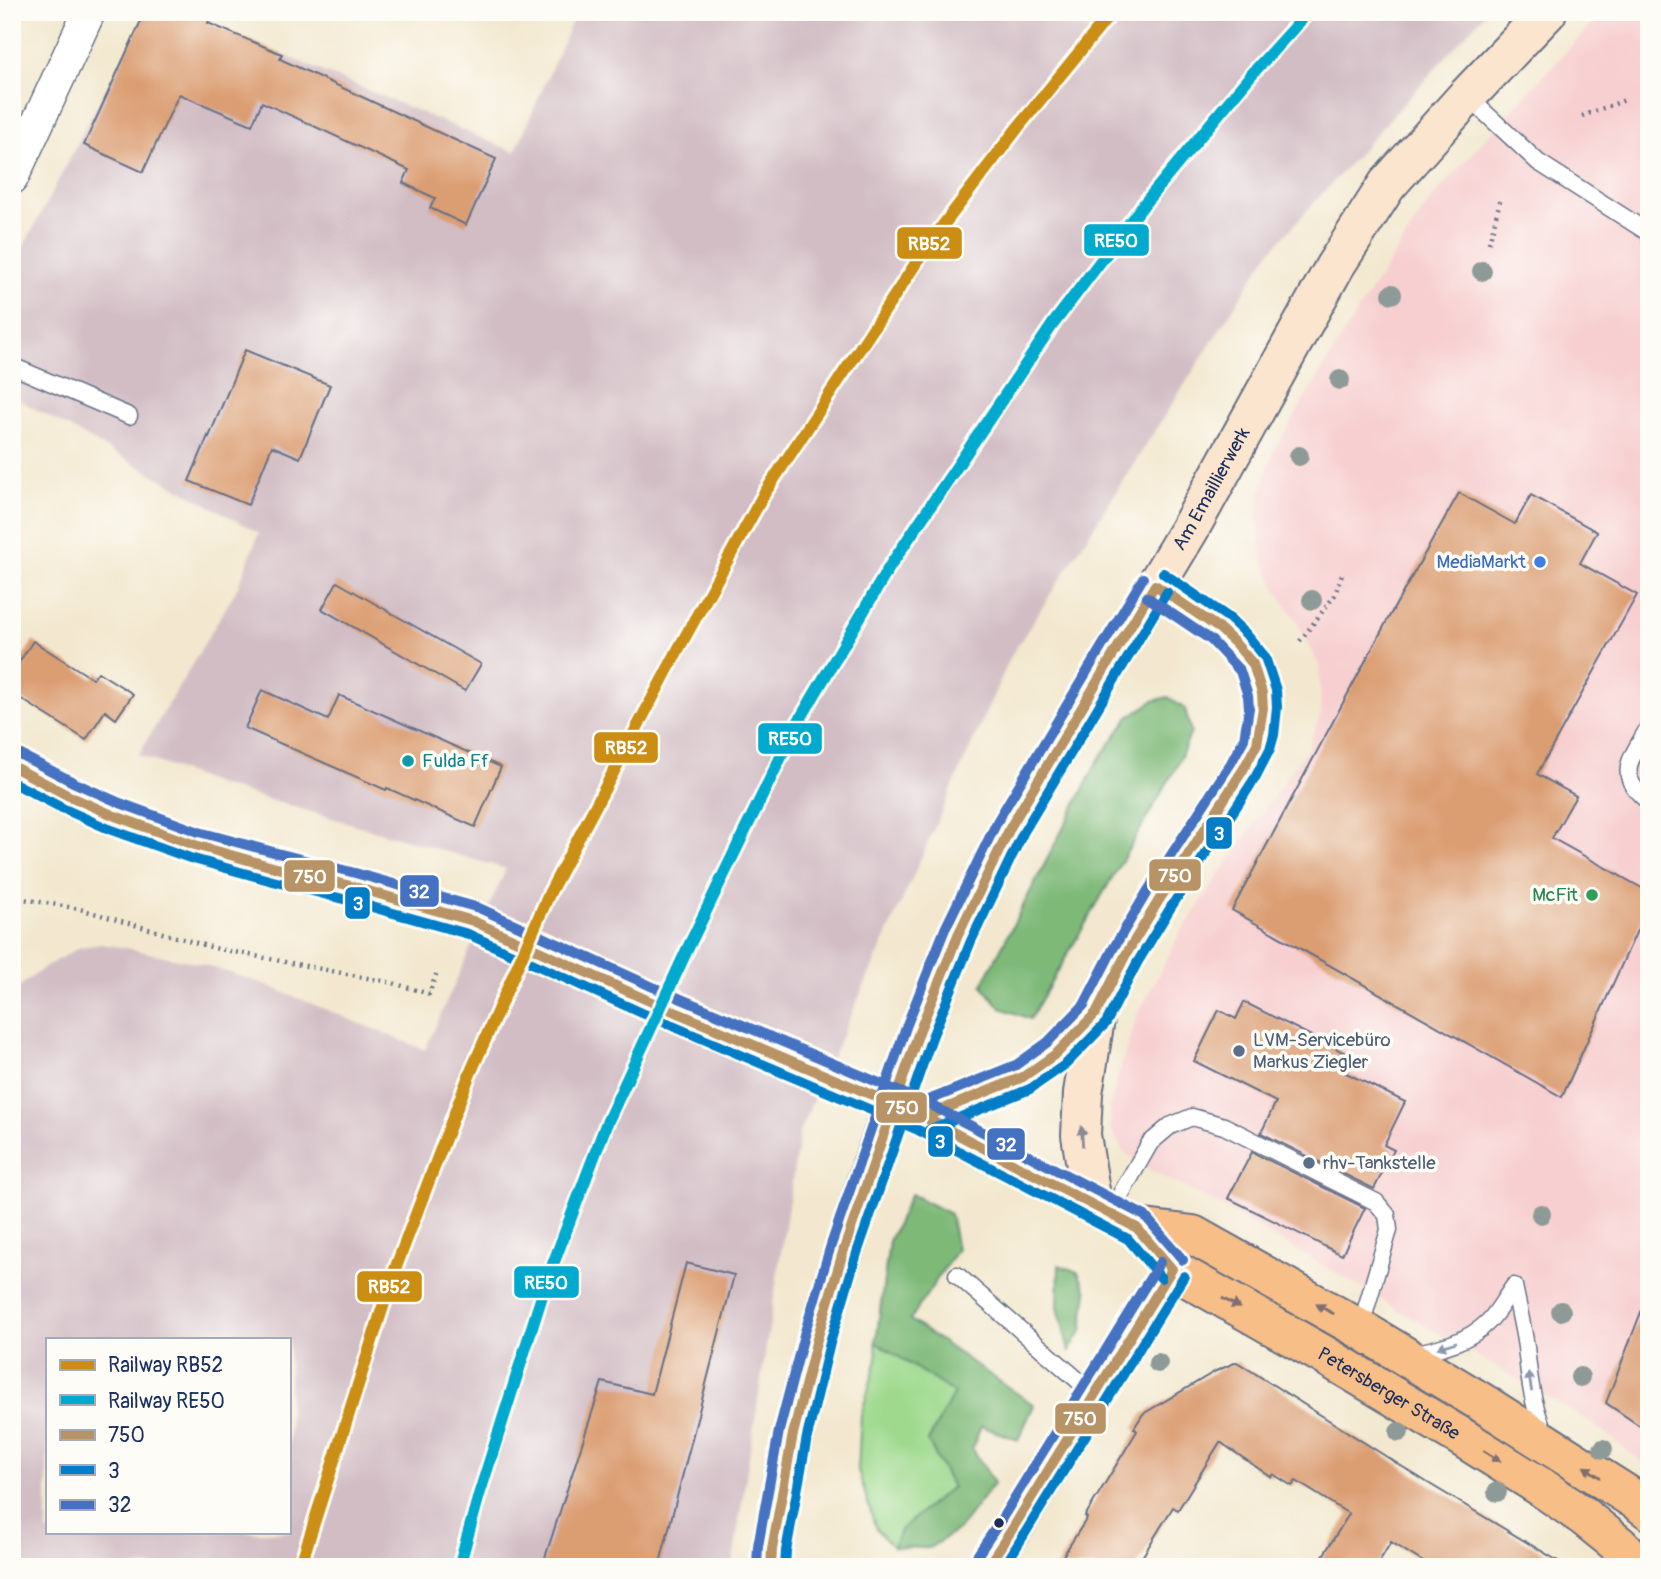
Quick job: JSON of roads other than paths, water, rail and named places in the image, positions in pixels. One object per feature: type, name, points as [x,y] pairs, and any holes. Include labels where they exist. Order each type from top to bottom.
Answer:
[{"type":"main road","name":"Am Emaillierwerk","points":[[771,1567],[793,1434],[817,1339],[844,1249],[919,1032],[958,935],[1011,826],[1189,530],[1335,266],[1387,186],[1547,12]]},
{"type":"main road","points":[[924,1117],[1023,1077],[1057,1053],[1096,1013],[1125,956],[1257,744],[1262,723],[1262,693],[1253,664],[1220,629],[1155,585]]},
{"type":"main road","name":"Petersberger Straße","points":[[12,766],[115,816],[195,845],[473,921],[647,1000],[924,1117],[1113,1215],[1194,1235],[1405,1356],[1649,1510]]},
{"type":"main road","points":[[1096,1013],[1083,1093],[1081,1135],[1113,1215]]},
{"type":"main road","name":"Petersberger Straße","points":[[1113,1215],[1172,1269],[1335,1362],[1529,1480],[1583,1516],[1619,1545],[1640,1567]]},
{"type":"main road","points":[[987,1567],[1172,1269]]},
{"type":"street","points":[[12,178],[89,12]]},
{"type":"lane","points":[[1467,96],[1538,162],[1649,233]]},
{"type":"lane","points":[[12,366],[129,416]]},
{"type":"lane","points":[[1649,726],[1627,772],[1634,790],[1649,802]]},
{"type":"lane","points":[[1113,1215],[1150,1143],[1170,1126],[1192,1117],[1224,1126],[1377,1202],[1387,1215],[1389,1230],[1360,1329]]},
{"type":"lane","points":[[957,1275],[1095,1395]]},
{"type":"lane","points":[[1405,1356],[1456,1343],[1474,1334],[1489,1320],[1514,1286],[1533,1400],[1551,1446]]},
{"type":"rail line","name":"RB52","points":[[300,1567],[394,1272],[469,1076],[550,892],[764,494],[928,245],[1019,126],[1112,12]]},
{"type":"rail line","name":"RE50","points":[[459,1567],[547,1280],[606,1125],[686,952],[796,726],[890,566],[1053,324],[1144,204],[1251,75],[1308,12]]},
{"type":"place","name":"MediaMarkt","points":[[1540,562]]},
{"type":"place","name":"Fulda Ff","points":[[408,761]]},
{"type":"place","name":"McFit","points":[[1592,895]]},
{"type":"place","name":"LVM-Servicebüro Markus Ziegler","points":[[1239,1051]]},
{"type":"place","name":"rhv-Tankstelle","points":[[1309,1163]]}]
